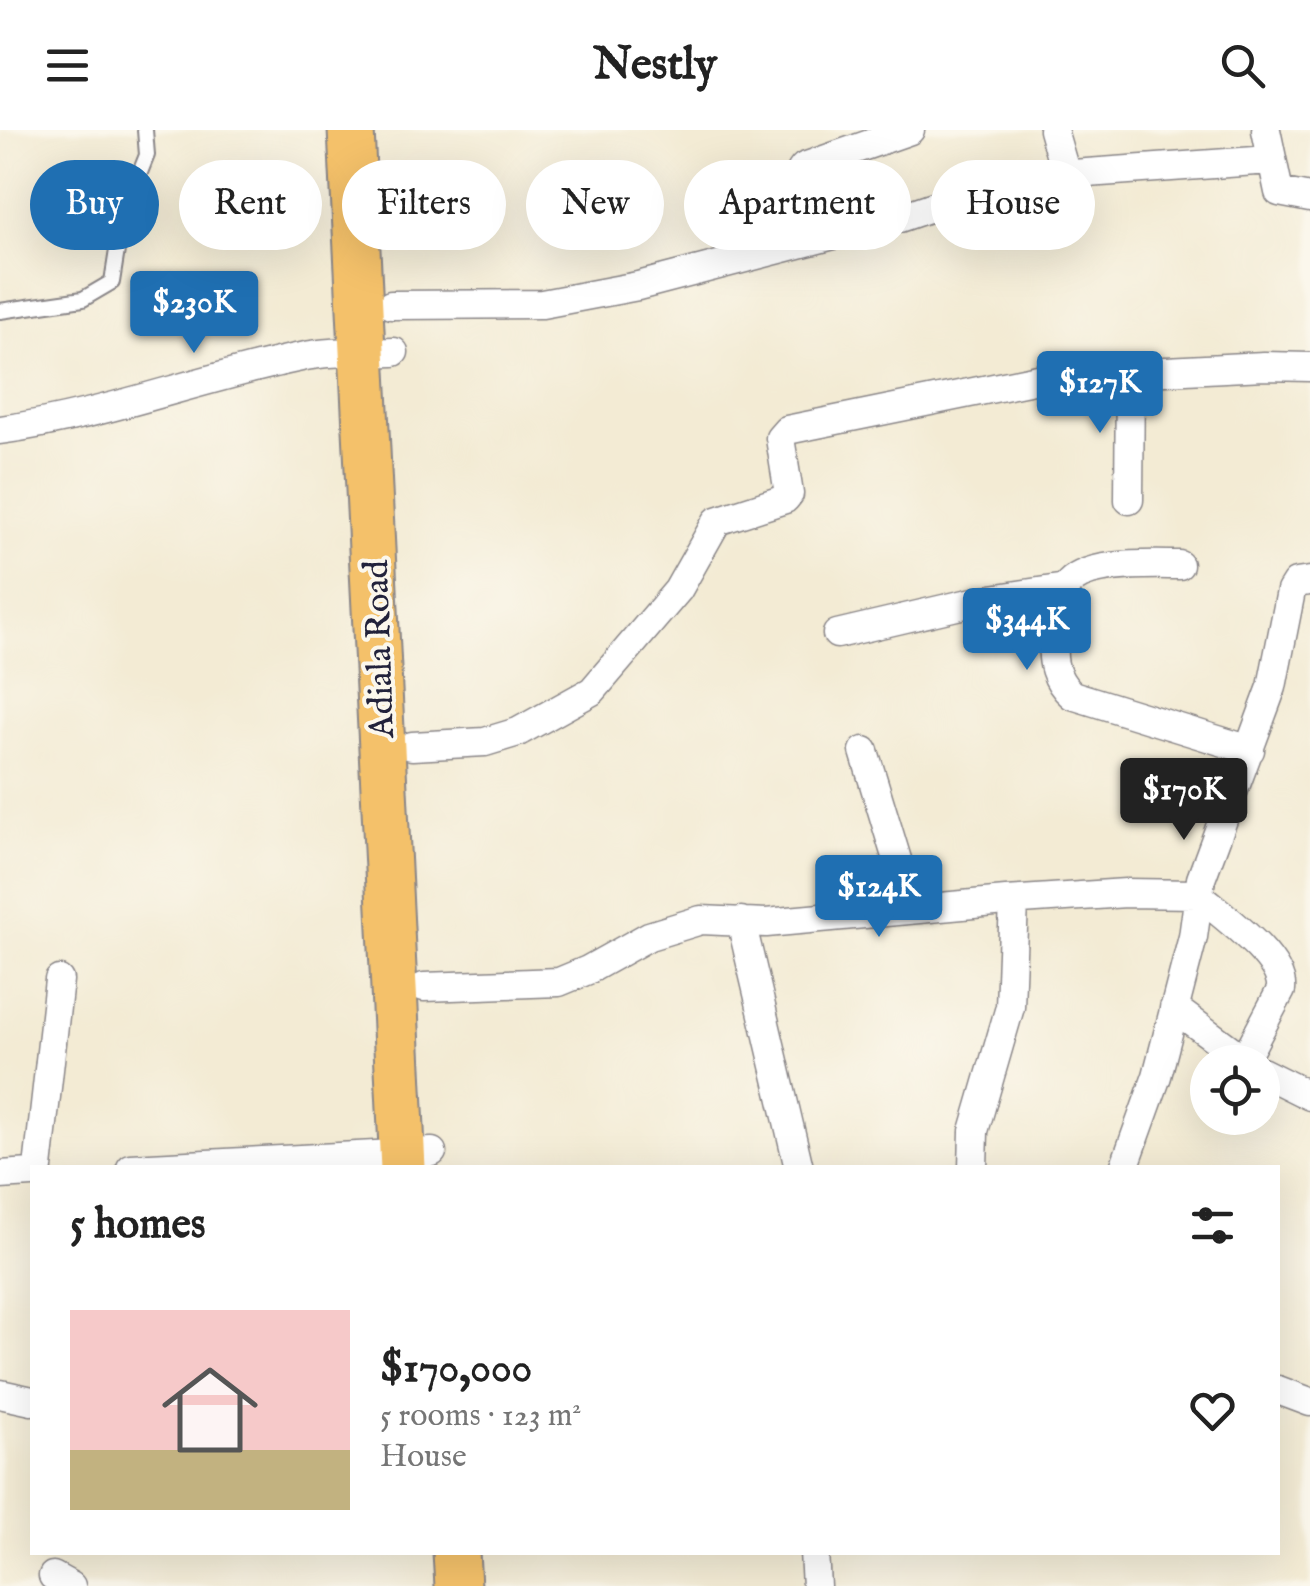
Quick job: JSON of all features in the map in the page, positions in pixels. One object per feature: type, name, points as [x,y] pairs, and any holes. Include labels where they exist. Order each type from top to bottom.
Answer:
[{"type":"main road","name":"Adiala Road","points":[[351,130],[379,352],[412,746],[424,987],[417,1160]]},
{"type":"main road","name":"Adiala Road","points":[[381,130],[391,304],[379,352],[417,1160]]},
{"type":"main road","points":[[426,1555],[428,1586]]},
{"type":"main road","points":[[456,1555],[458,1586]]},
{"type":"street","points":[[824,160],[910,130]]},
{"type":"street","points":[[1054,130],[1062,160]]},
{"type":"street","points":[[1266,130],[1281,195],[1310,198]]},
{"type":"street","points":[[1095,173],[1270,160]]},
{"type":"street","points":[[391,304],[542,304],[638,286],[770,250]]},
{"type":"street","points":[[0,430],[52,423],[305,356],[379,352]]},
{"type":"street","points":[[412,746],[485,742],[518,732],[592,690],[678,590],[717,521],[789,494],[780,438],[787,430],[1048,377],[1310,367]]},
{"type":"street","points":[[1129,500],[1130,373]]},
{"type":"street","points":[[1179,564],[1092,571],[1068,584],[1053,648],[1060,684],[1072,695],[1250,750]]},
{"type":"street","points":[[1125,1165],[1157,1076],[1193,937],[1197,894],[1272,687],[1291,591],[1296,583],[1310,581]]},
{"type":"street","points":[[837,634],[978,601],[1066,588]]},
{"type":"street","points":[[864,751],[912,909]]},
{"type":"street","points":[[424,987],[559,982],[649,936],[701,920],[766,924],[1014,900],[1126,893],[1197,894],[1273,962],[1283,979],[1259,1045]]},
{"type":"street","points":[[972,1165],[974,1132],[1010,1008],[1014,900]]},
{"type":"street","points":[[742,920],[798,1165]]},
{"type":"street","points":[[38,1165],[59,980]]},
{"type":"street","points":[[1174,1008],[1224,1045]]},
{"type":"street","points":[[1280,1080],[1310,1096]]},
{"type":"street","points":[[238,1165],[417,1160]]},
{"type":"street","points":[[0,1175],[30,1173]]},
{"type":"street","points":[[1280,1391],[1310,1402]]},
{"type":"street","points":[[0,1394],[30,1401]]},
{"type":"street","points":[[814,1555],[816,1586]]},
{"type":"lane","points":[[0,311],[82,299],[112,282],[126,193],[147,155],[145,130]]}]
